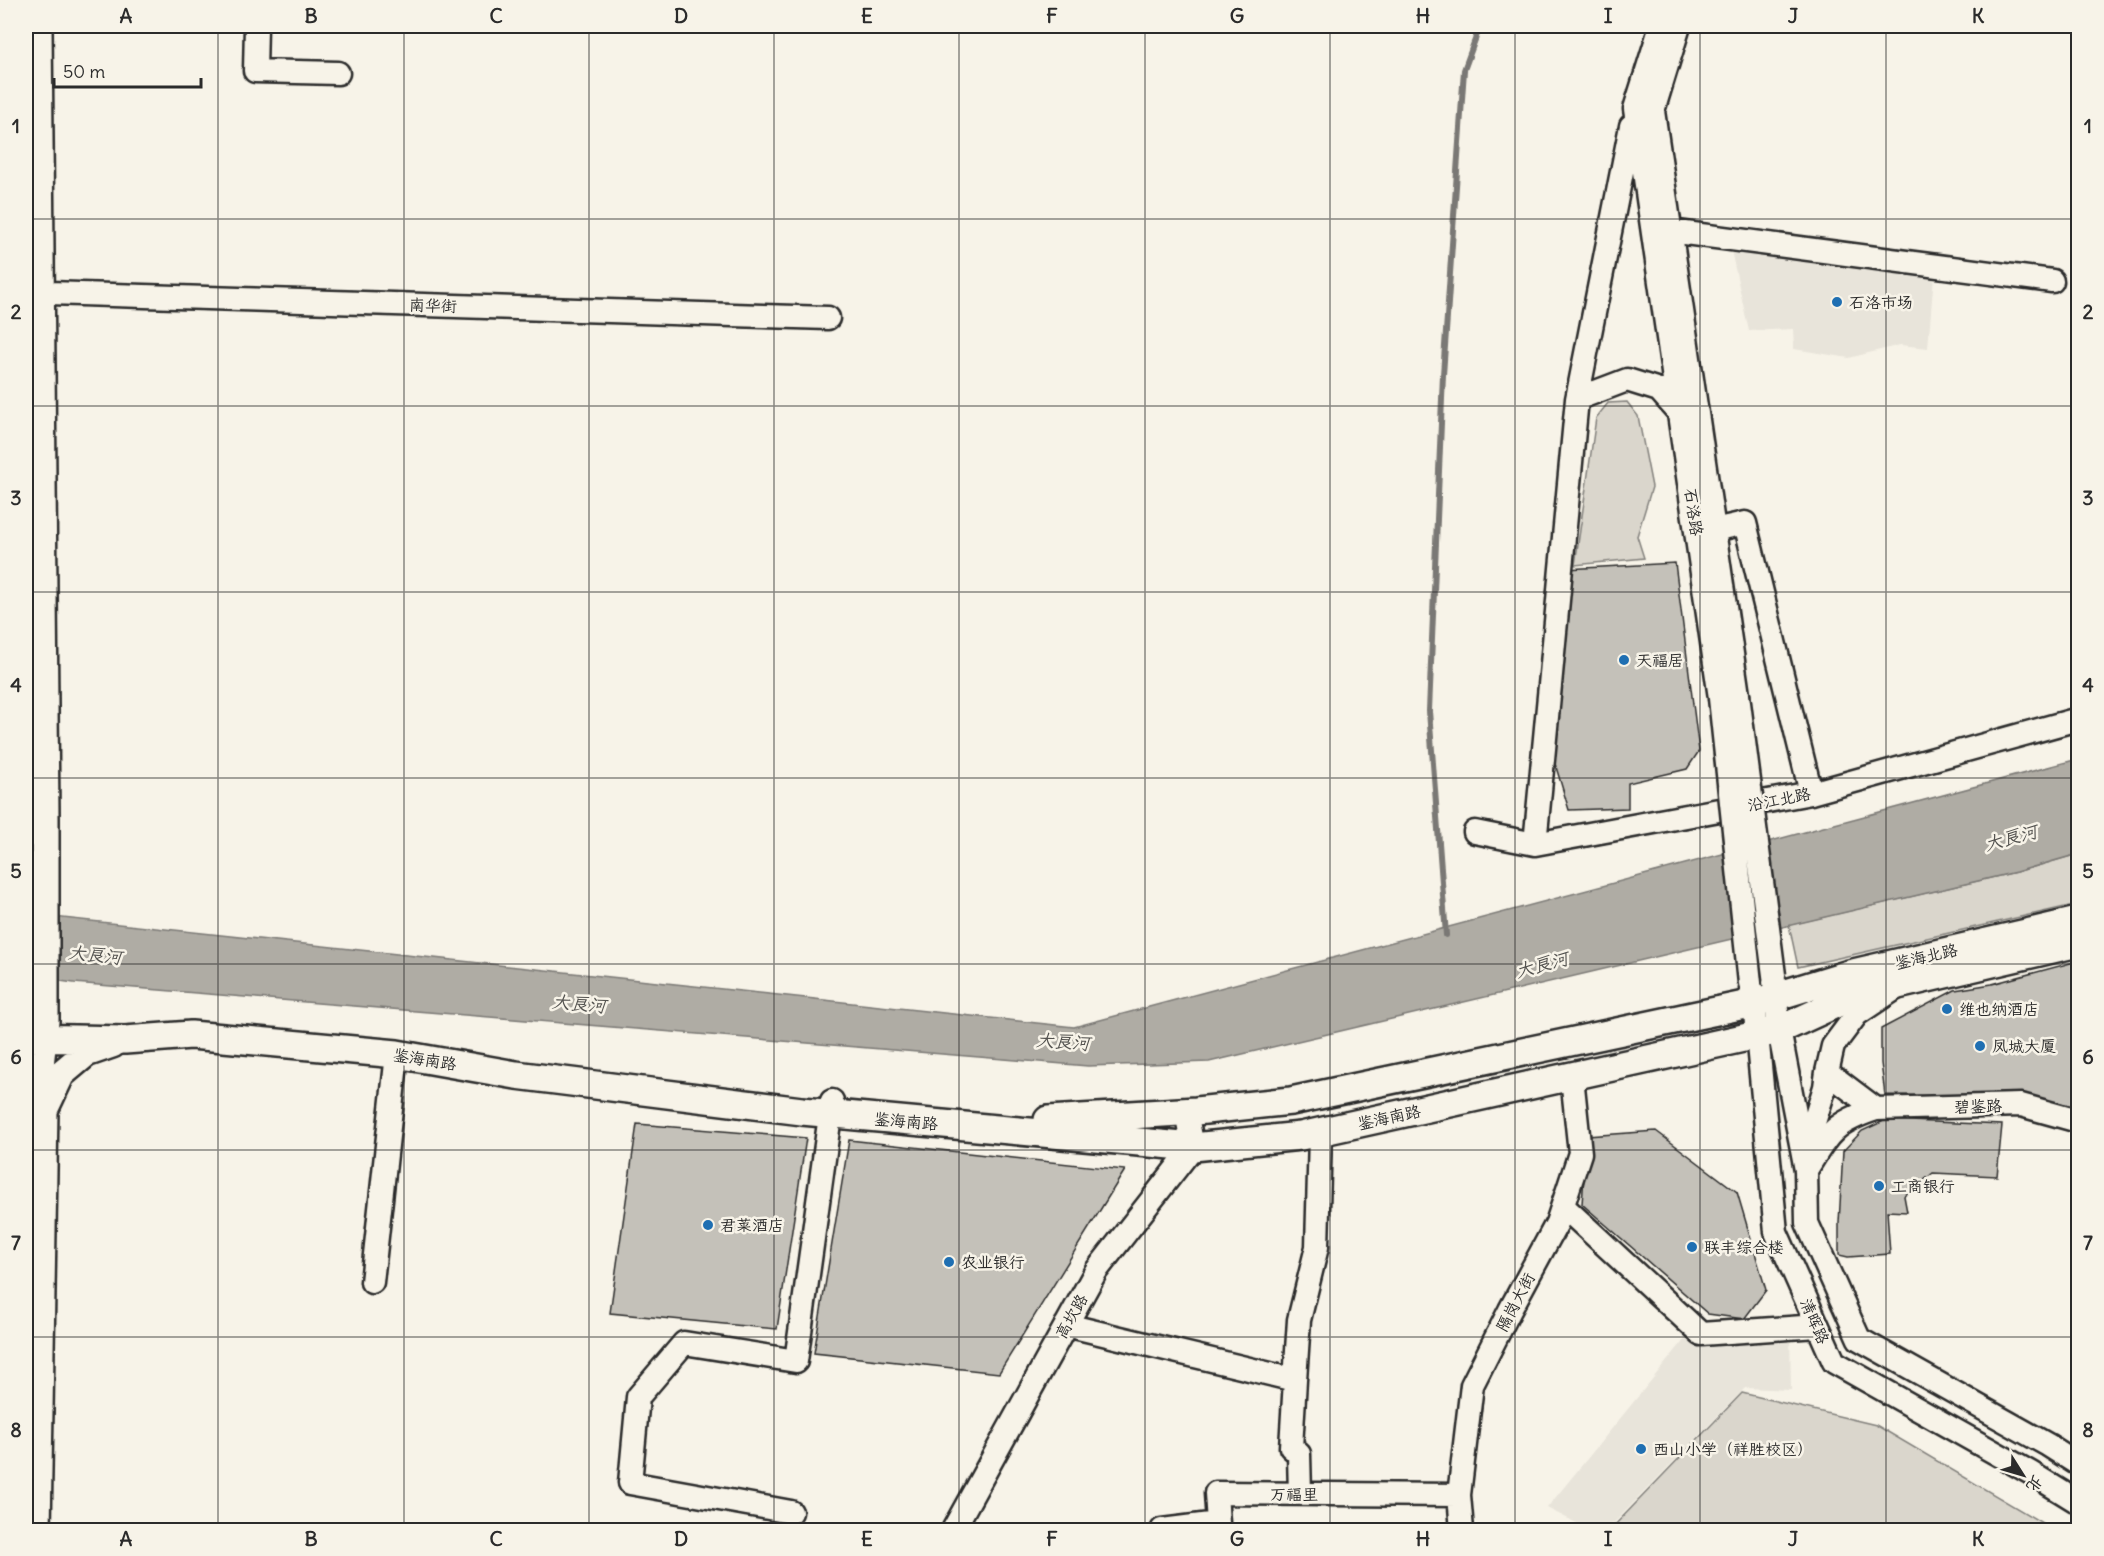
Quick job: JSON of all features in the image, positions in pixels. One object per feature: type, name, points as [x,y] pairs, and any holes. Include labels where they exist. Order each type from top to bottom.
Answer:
[{"type":"main road","points":[[37,1530],[44,1110],[35,1030],[45,806],[38,26]]},
{"type":"main road","points":[[26,855],[36,849],[45,806]]},
{"type":"main road","name":"鉴海北路","points":[[1763,989],[1849,974],[2079,921]]},
{"type":"main road","name":"鉴海北路","points":[[1768,1032],[1855,994],[2079,943]]},
{"type":"main road","name":"鉴海南路","points":[[35,1030],[192,1022],[399,1041],[518,1062],[832,1108],[1043,1120],[1186,1112],[1291,1101],[1763,989]]},
{"type":"main road","name":"鉴海南路","points":[[35,1030],[125,1040],[191,1035],[397,1054],[516,1075],[1193,1147],[1301,1136],[1768,1032]]},
{"type":"main road","points":[[44,1110],[62,1074],[81,1057],[86,1053],[125,1040]]},
{"type":"street","points":[[256,26],[255,71],[338,73]]},
{"type":"street","name":"石洛路","points":[[1661,26],[1635,109],[1680,415],[1729,696]]},
{"type":"street","name":"石洛路","points":[[1679,26],[1653,111],[1714,531],[1729,696],[1763,989]]},
{"type":"street","points":[[1534,844],[1576,399],[1635,109]]},
{"type":"street","points":[[1670,231],[2052,281]]},
{"type":"street","name":"南华街","points":[[39,290],[72,294],[828,318]]},
{"type":"street","points":[[1576,399],[1627,380],[1659,390],[1680,415]]},
{"type":"street","points":[[1714,531],[1745,523],[1810,793]]},
{"type":"street","name":"沿江北路","points":[[1475,832],[1534,844],[1810,793],[2079,719]]},
{"type":"street","points":[[1805,1163],[1833,1046],[1857,1014],[1904,983]]},
{"type":"street","name":"清晖路","points":[[1763,989],[1768,1032],[1776,1232],[1834,1362],[2031,1473],[2079,1503]]},
{"type":"street","name":"清晖路","points":[[1768,1032],[1805,1163],[1807,1223],[1859,1339],[2079,1464]]},
{"type":"street","points":[[372,1282],[397,1054]]},
{"type":"street","points":[[1827,1072],[1876,1109]]},
{"type":"street","name":"隔岗大街","points":[[1462,1530],[1459,1495],[1472,1385],[1557,1223],[1580,1153],[1572,1077]]},
{"type":"street","name":"碧鉴路","points":[[1805,1163],[1836,1127],[1853,1116],[1876,1109],[2021,1105],[2079,1121]]},
{"type":"street","points":[[791,1512],[630,1484],[638,1397],[684,1343],[796,1360],[832,1108]]},
{"type":"street","points":[[1186,1112],[1193,1147]]},
{"type":"street","points":[[1300,1494],[1299,1454],[1291,1447],[1299,1320],[1317,1247],[1320,1135]]},
{"type":"street","name":"高坎路","points":[[952,1530],[1096,1270],[1193,1147]]},
{"type":"street","points":[[1563,1206],[1701,1334],[1817,1326]]},
{"type":"street","points":[[1066,1325],[1295,1380]]},
{"type":"street","name":"万福里","points":[[1162,1530],[1218,1523],[1216,1493],[1459,1495]]},
{"type":"shaded area","name":"石洛市场","points":[[1730,246],[1934,275],[1928,348],[1900,345],[1849,358],[1794,349],[1793,329],[1749,331]]},
{"type":"shaded area","points":[[1627,402],[1638,416],[1652,487],[1637,536],[1644,558],[1575,565],[1596,418],[1608,403]]},
{"type":"shaded area","points":[[2078,854],[2078,904],[1798,967],[1789,925],[2016,872]]},
{"type":"shaded area","name":"西山小学（祥胜校区）","points":[[1790,1331],[1791,1390],[1745,1388],[1607,1530],[1590,1530],[1547,1508],[1685,1339]]},
{"type":"shaded area","points":[[1742,1393],[1876,1425],[2054,1530],[1610,1530]]},
{"type":"water","name":"大良河","points":[[2078,759],[2078,854],[2016,872],[1209,1062],[1088,1066],[74,983],[26,976],[26,914],[1074,1027]]},
{"type":"building","name":"天福居","points":[[1675,563],[1699,751],[1687,769],[1628,783],[1628,808],[1569,810],[1553,757],[1566,569]]},
{"type":"building","name":"凤城大厦","points":[[2078,961],[2078,1107],[2031,1097],[1885,1095],[1881,1063],[1881,1029],[1955,990],[1992,984]]},
{"type":"building","name":"工商银行","points":[[1886,1120],[2002,1125],[1997,1176],[1933,1173],[1904,1196],[1907,1212],[1887,1211],[1890,1254],[1848,1257],[1839,1255],[1843,1151],[1862,1131]]},
{"type":"building","name":"君莱酒店","points":[[637,1124],[806,1138],[777,1329],[610,1313]]},
{"type":"building","name":"联丰综合楼","points":[[1656,1131],[1737,1192],[1766,1290],[1744,1319],[1708,1314],[1582,1204],[1587,1136]]},
{"type":"building","name":"农业银行","points":[[849,1140],[1125,1170],[999,1373],[814,1353]]},
{"type":"waterway","points":[[1446,935],[1429,711],[1443,375],[1464,70],[1480,26]]},
{"type":"place","name":"石洛市场","points":[[1837,302]]},
{"type":"place","name":"天福居","points":[[1624,660]]},
{"type":"place","name":"维也纳酒店","points":[[1947,1009]]},
{"type":"place","name":"凤城大厦","points":[[1980,1046]]},
{"type":"place","name":"工商银行","points":[[1879,1186]]},
{"type":"place","name":"君莱酒店","points":[[708,1225]]},
{"type":"place","name":"联丰综合楼","points":[[1692,1247]]},
{"type":"place","name":"农业银行","points":[[949,1262]]},
{"type":"place","name":"西山小学（祥胜校区）","points":[[1641,1449]]}]
